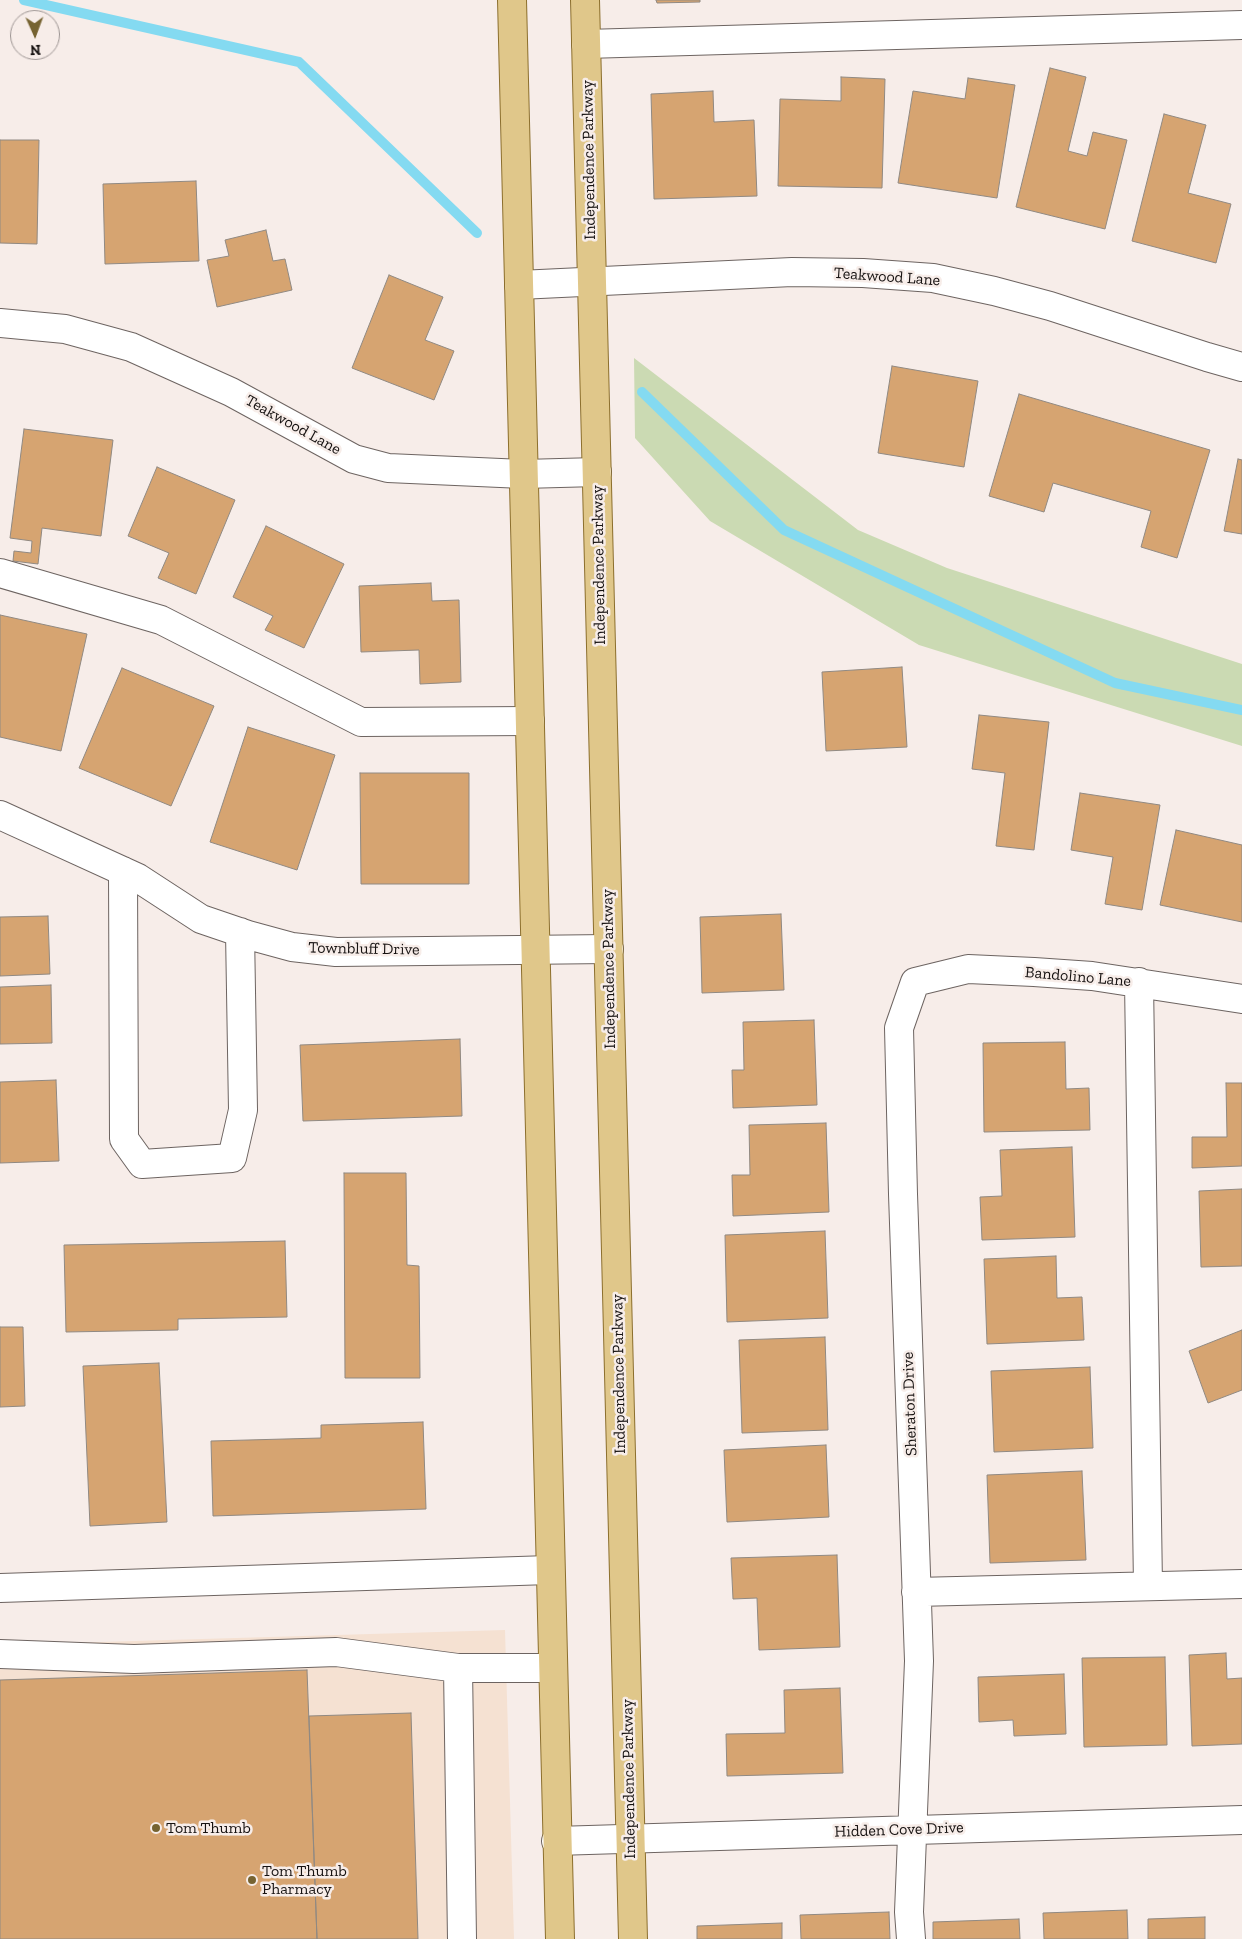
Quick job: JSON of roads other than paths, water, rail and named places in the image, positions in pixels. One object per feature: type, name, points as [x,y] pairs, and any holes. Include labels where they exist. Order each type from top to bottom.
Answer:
[{"type":"main road","points":[[512,0],[549,1570],[560,1939]]},
{"type":"main road","name":"Independence Parkway","points":[[585,0],[633,1939]]},
{"type":"street","points":[[586,44],[1242,25]]},
{"type":"street","name":"Teakwood Lane","points":[[519,285],[792,272],[863,273],[933,278],[994,291],[1050,306],[1207,358],[1242,367]]},
{"type":"street","name":"Teakwood Lane","points":[[0,323],[65,329],[130,347],[231,392],[354,459],[388,468],[523,474],[597,472]]},
{"type":"street","points":[[0,573],[161,620],[362,722],[530,721]]},
{"type":"street","name":"Townbluff Drive","points":[[0,814],[138,878],[201,919],[292,947],[336,952],[608,948]]},
{"type":"street","points":[[123,871],[124,1139],[142,1164],[232,1158],[243,1110],[240,932]]},
{"type":"street","name":"Bandolino Lane","points":[[915,982],[968,969],[1092,976],[1242,999]]},
{"type":"street","name":"Sheraton Drive","points":[[910,1939],[909,1912],[918,1661],[899,1028],[915,982]]},
{"type":"street","points":[[1139,982],[1148,1586]]},
{"type":"street","points":[[0,1588],[549,1570]]},
{"type":"street","points":[[916,1592],[1242,1584]]},
{"type":"street","points":[[0,1654],[134,1659],[336,1652],[458,1668],[552,1668]]},
{"type":"street","points":[[458,1668],[462,1939]]},
{"type":"street","name":"Hidden Cove Drive","points":[[556,1841],[1242,1820]]},
{"type":"waterway","points":[[24,0],[299,62],[477,233]]},
{"type":"waterway","points":[[642,392],[784,530],[1115,683],[1242,710]]},
{"type":"place","name":"Tom Thumb","points":[[156,1828]]},
{"type":"place","name":"Tom Thumb Pharmacy","points":[[252,1880]]}]
